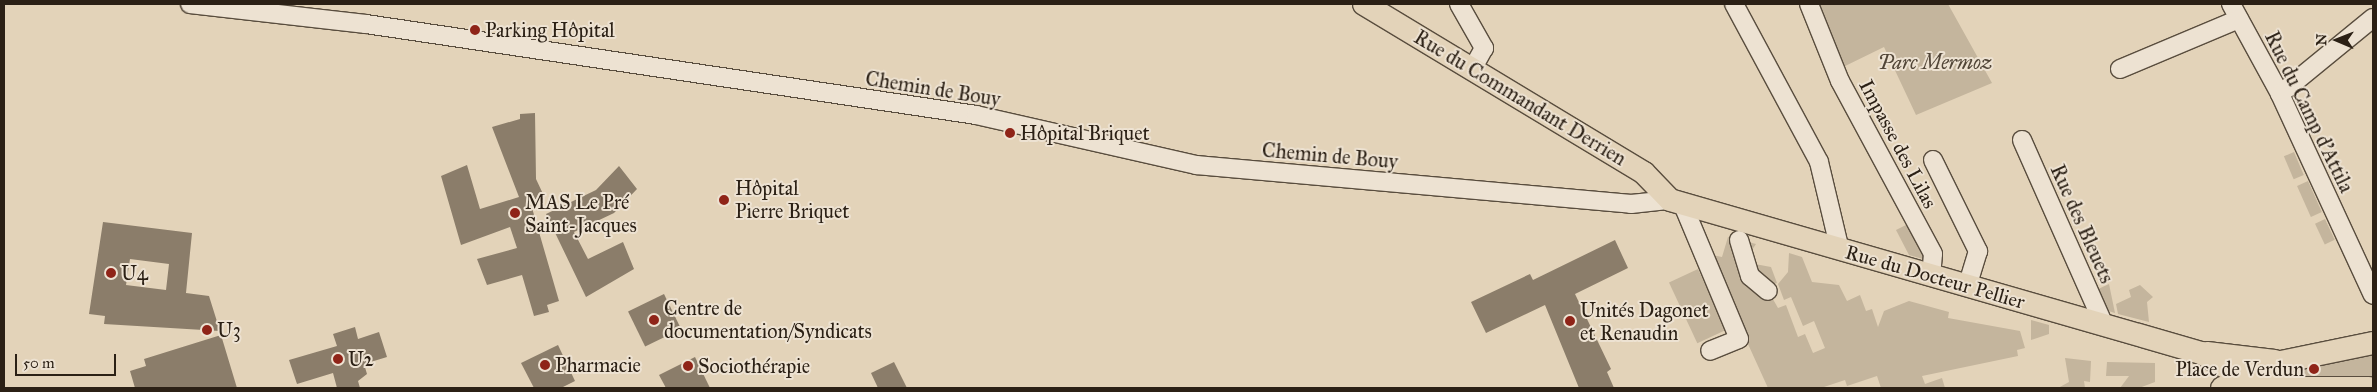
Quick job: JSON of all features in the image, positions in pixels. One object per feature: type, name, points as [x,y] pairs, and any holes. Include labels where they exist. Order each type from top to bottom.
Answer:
[{"type":"main road","name":"Rue du Commandant Derrien","points":[[1364,4],[1644,173],[1676,202]]},
{"type":"main road","name":"Rue du Docteur Pellier","points":[[1676,202],[2201,353],[2281,362]]},
{"type":"main road","points":[[2222,388],[2249,381],[2281,362],[2373,343]]},
{"type":"main road","name":"Rue du Docteur Pellier","points":[[2201,353],[2249,381]]},
{"type":"main road","points":[[2249,381],[2369,388]]},
{"type":"street","name":"Chemin de Bouy","points":[[190,4],[366,24],[976,115],[1196,165],[1631,204],[1676,202]]},
{"type":"street","points":[[1459,4],[1484,48],[1472,70]]},
{"type":"street","points":[[1734,4],[1819,162],[1840,250]]},
{"type":"street","name":"Impasse des Lilas","points":[[1809,4],[1840,81],[1933,254],[1931,276]]},
{"type":"street","points":[[2120,69],[2235,11]]},
{"type":"street","name":"Rue du Camp d'Attila","points":[[2235,11],[2280,94],[2373,294]]},
{"type":"street","points":[[2280,94],[2373,18]]},
{"type":"street","name":"Rue des Bleuets","points":[[2022,140],[2104,325]]},
{"type":"street","points":[[1933,160],[1978,251],[1967,286]]},
{"type":"street","points":[[1676,202],[1739,339],[1710,351]]},
{"type":"street","points":[[1739,240],[1750,276],[1768,291]]},
{"type":"green space","name":"Parc Mermoz","points":[[1812,4],[1948,4],[1992,83],[1916,115],[1884,47],[1839,69]]},
{"type":"green space","points":[[2294,152],[2304,175],[2294,179],[2284,156]]},
{"type":"green space","points":[[2308,181],[2322,212],[2311,217],[2297,186]]},
{"type":"green space","points":[[2325,219],[2335,240],[2325,244],[2315,224]]},
{"type":"green space","points":[[1912,222],[1930,261],[1909,255],[1896,230]]},
{"type":"green space","points":[[1728,237],[1756,244],[1744,262],[1771,267],[1777,283],[1766,287],[1778,308],[1786,305],[1798,337],[1805,334],[1813,353],[1825,348],[1814,321],[1803,326],[1791,297],[1784,300],[1778,284],[1788,272],[1789,253],[1802,257],[1812,282],[1839,285],[1847,301],[1860,295],[1866,311],[1872,309],[1878,327],[1884,311],[1909,301],[1949,312],[1948,318],[2020,331],[2025,348],[2017,350],[2018,356],[1922,376],[1925,384],[1942,378],[1945,388],[1881,388],[1877,376],[1847,386],[1845,380],[1821,388],[1768,388],[1707,254],[1722,257]]},
{"type":"green space","points":[[1698,269],[1726,330],[1697,343],[1669,283]]},
{"type":"green space","points":[[2109,284],[2115,313],[2102,309],[2094,291]]},
{"type":"green space","points":[[2140,285],[2153,297],[2147,302],[2149,322],[2118,314],[2116,304],[2131,297],[2129,290]]},
{"type":"green space","points":[[2031,320],[2049,325],[2049,334],[2031,340]]},
{"type":"green space","points":[[2373,349],[2373,379],[2268,377]]},
{"type":"green space","points":[[2065,358],[2091,361],[2090,382],[2084,381],[2085,388],[2058,388],[2069,382]]},
{"type":"green space","points":[[2107,362],[2155,363],[2155,382],[2139,388],[2120,388],[2129,376],[2106,376]]},
{"type":"building","name":"MAS Le Pré Saint-Jacques","points":[[535,113],[536,179],[544,196],[530,201],[559,301],[547,305],[549,312],[534,316],[522,275],[487,285],[477,259],[517,248],[510,227],[461,245],[441,176],[467,165],[480,209],[519,197],[492,127],[520,119],[520,114]]},
{"type":"building","points":[[619,166],[637,189],[614,213],[574,232],[588,259],[623,242],[634,269],[586,297],[546,214],[596,190]]},
{"type":"building","name":"U4","points":[[103,222],[192,233],[186,293],[209,296],[220,331],[104,324],[105,316],[89,314]],"holes":[[[130,259],[169,264],[166,290],[126,285]]]},
{"type":"building","name":"Unités Dagonet et Renaudin","points":[[1615,240],[1628,268],[1575,294],[1611,369],[1607,372],[1614,388],[1579,388],[1545,305],[1486,333],[1471,302],[1530,274],[1533,280]]},
{"type":"building","name":"Centre de documentation/Syndicats","points":[[664,294],[681,329],[645,347],[628,312]]},
{"type":"building","name":"U2","points":[[355,327],[358,339],[379,332],[387,357],[364,364],[367,374],[358,381],[360,388],[337,388],[333,373],[297,384],[289,360],[337,346],[333,334]]},
{"type":"building","name":"U3","points":[[221,335],[237,388],[135,388],[130,371],[146,366],[144,359]]},
{"type":"building","name":"Pharmacie","points":[[558,345],[575,381],[561,388],[534,388],[521,363]]},
{"type":"building","name":"Sociothérapie","points":[[695,357],[710,388],[666,388],[659,375]]},
{"type":"building","points":[[894,362],[907,388],[878,388],[871,373]]},
{"type":"place","name":"Parking Hôpital","points":[[475,30]]},
{"type":"place","name":"Hôpital Briquet","points":[[1010,133]]},
{"type":"place","name":"Hôpital Pierre Briquet","points":[[724,200]]},
{"type":"place","name":"MAS Le Pré Saint-Jacques","points":[[515,213]]},
{"type":"place","name":"U4","points":[[111,273]]},
{"type":"place","name":"Centre de documentation/Syndicats","points":[[654,320]]},
{"type":"place","name":"Unités Dagonet et Renaudin","points":[[1570,321]]},
{"type":"place","name":"U3","points":[[207,330]]},
{"type":"place","name":"U2","points":[[338,359]]},
{"type":"place","name":"Pharmacie","points":[[545,365]]},
{"type":"place","name":"Sociothérapie","points":[[688,366]]},
{"type":"place","name":"Place de Verdun","points":[[2314,369]]}]
